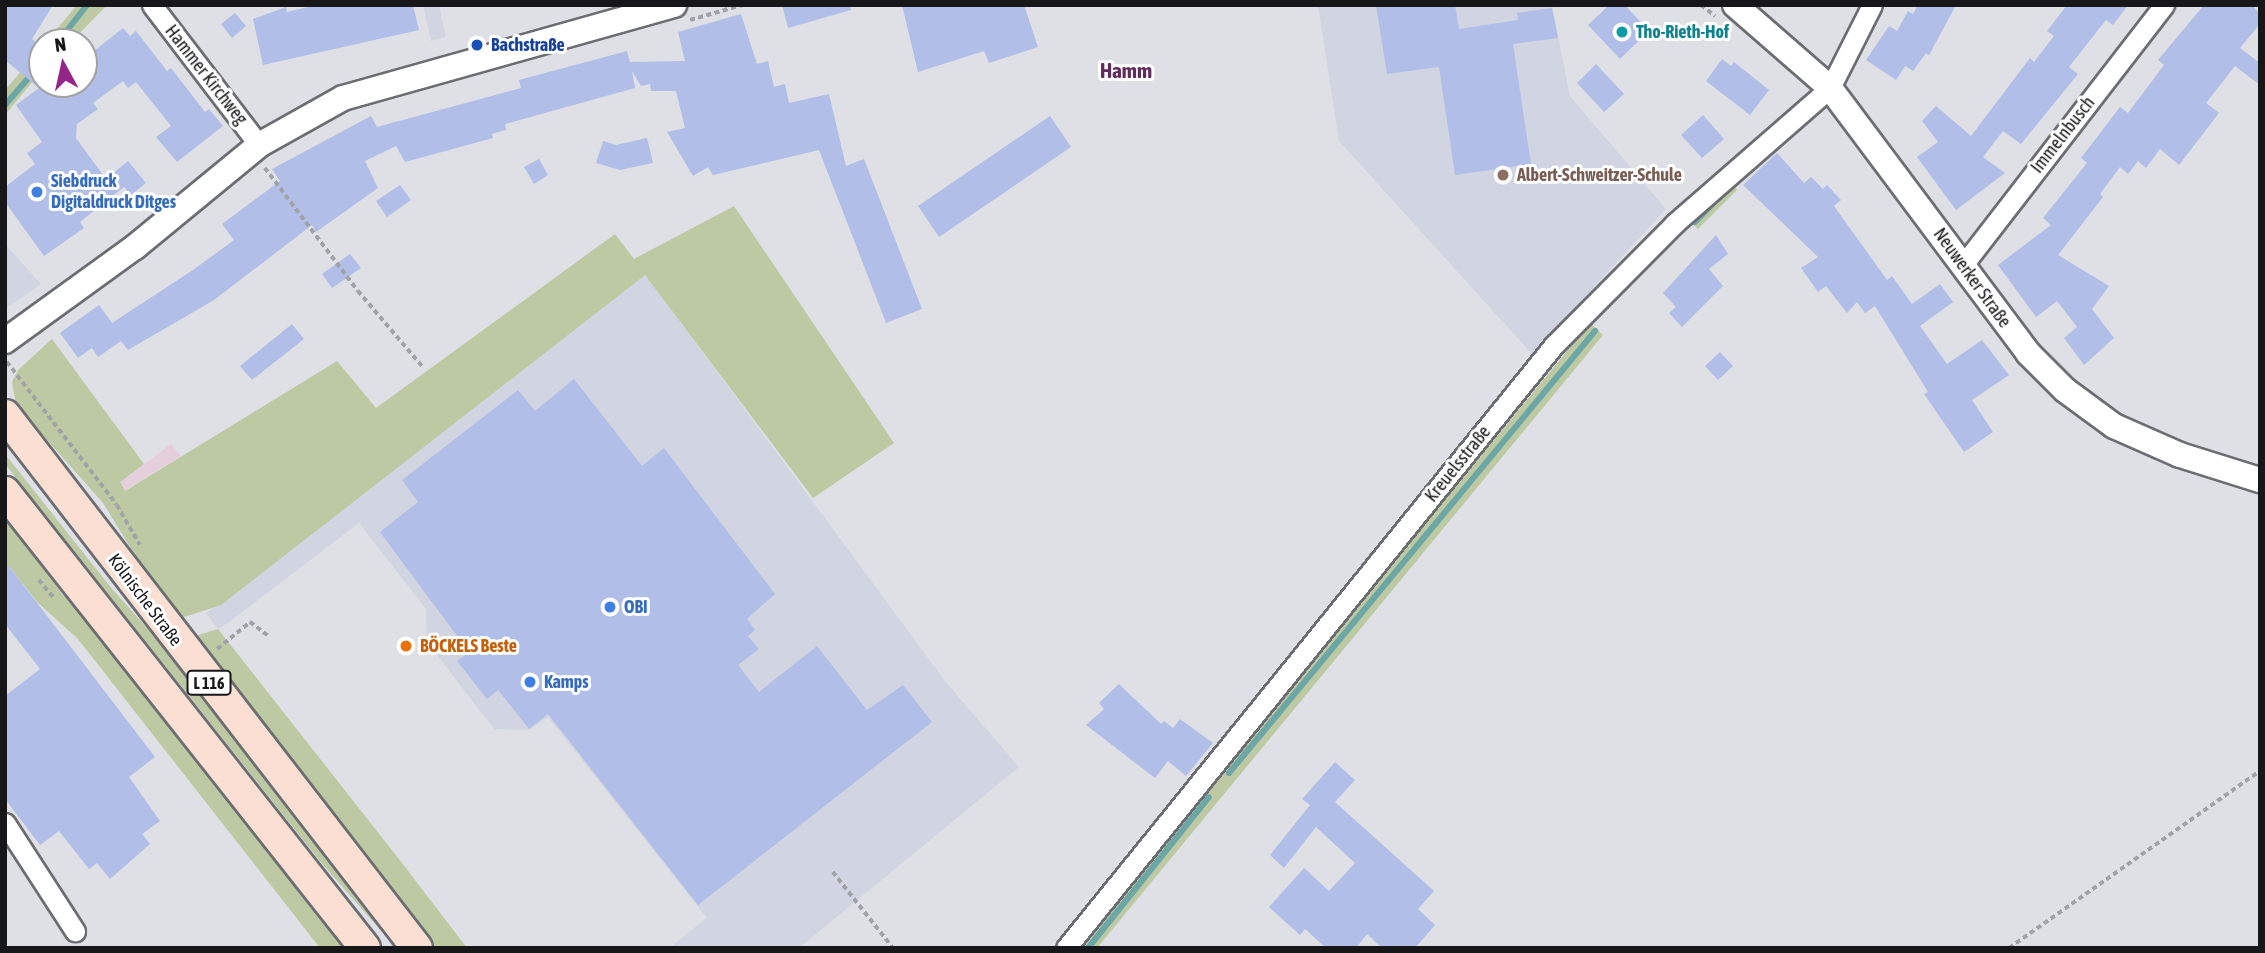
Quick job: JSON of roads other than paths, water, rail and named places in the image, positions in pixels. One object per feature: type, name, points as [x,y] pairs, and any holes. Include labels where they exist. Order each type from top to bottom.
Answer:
[{"type":"main road","name":"Kölnische Straße","points":[[5,415],[416,948]]},
{"type":"main road","name":"L 116","points":[[5,492],[365,948]]},
{"type":"street","name":"Hammer Kirchweg","points":[[152,5],[259,145]]},
{"type":"street","name":"Neuwerker Straße","points":[[1735,5],[1830,88],[2028,354],[2065,390],[2114,426],[2180,455],[2260,480]]},
{"type":"street","name":"Kreuelsstraße","points":[[1066,948],[1554,345],[1675,223],[1830,88],[1872,5]]},
{"type":"street","name":"Immelnbusch","points":[[1963,265],[2164,5]]},
{"type":"street","points":[[13,349],[259,145],[344,98],[679,13]]},
{"type":"street","points":[[5,823],[75,931]]},
{"type":"waterway","points":[[69,28],[87,5]]},
{"type":"waterway","points":[[5,105],[28,78]]},
{"type":"waterway","points":[[1695,222],[1723,193]]},
{"type":"waterway","points":[[1229,773],[1595,331]]},
{"type":"waterway","points":[[1088,948],[1209,797]]},
{"type":"place","name":"Tho-Rieth-Hof","points":[[1622,32]]},
{"type":"place","name":"Bachstraße","points":[[477,45]]},
{"type":"place","name":"Albert-Schweitzer-Schule","points":[[1503,175]]},
{"type":"place","name":"Siebdruck Digitaldruck Ditges","points":[[37,192]]},
{"type":"place","name":"OBI","points":[[610,607]]},
{"type":"place","name":"BÖCKELS Beste","points":[[406,646]]},
{"type":"place","name":"Kamps","points":[[530,682]]},
{"type":"district","name":"Hamm","points":[[1126,70]]}]
